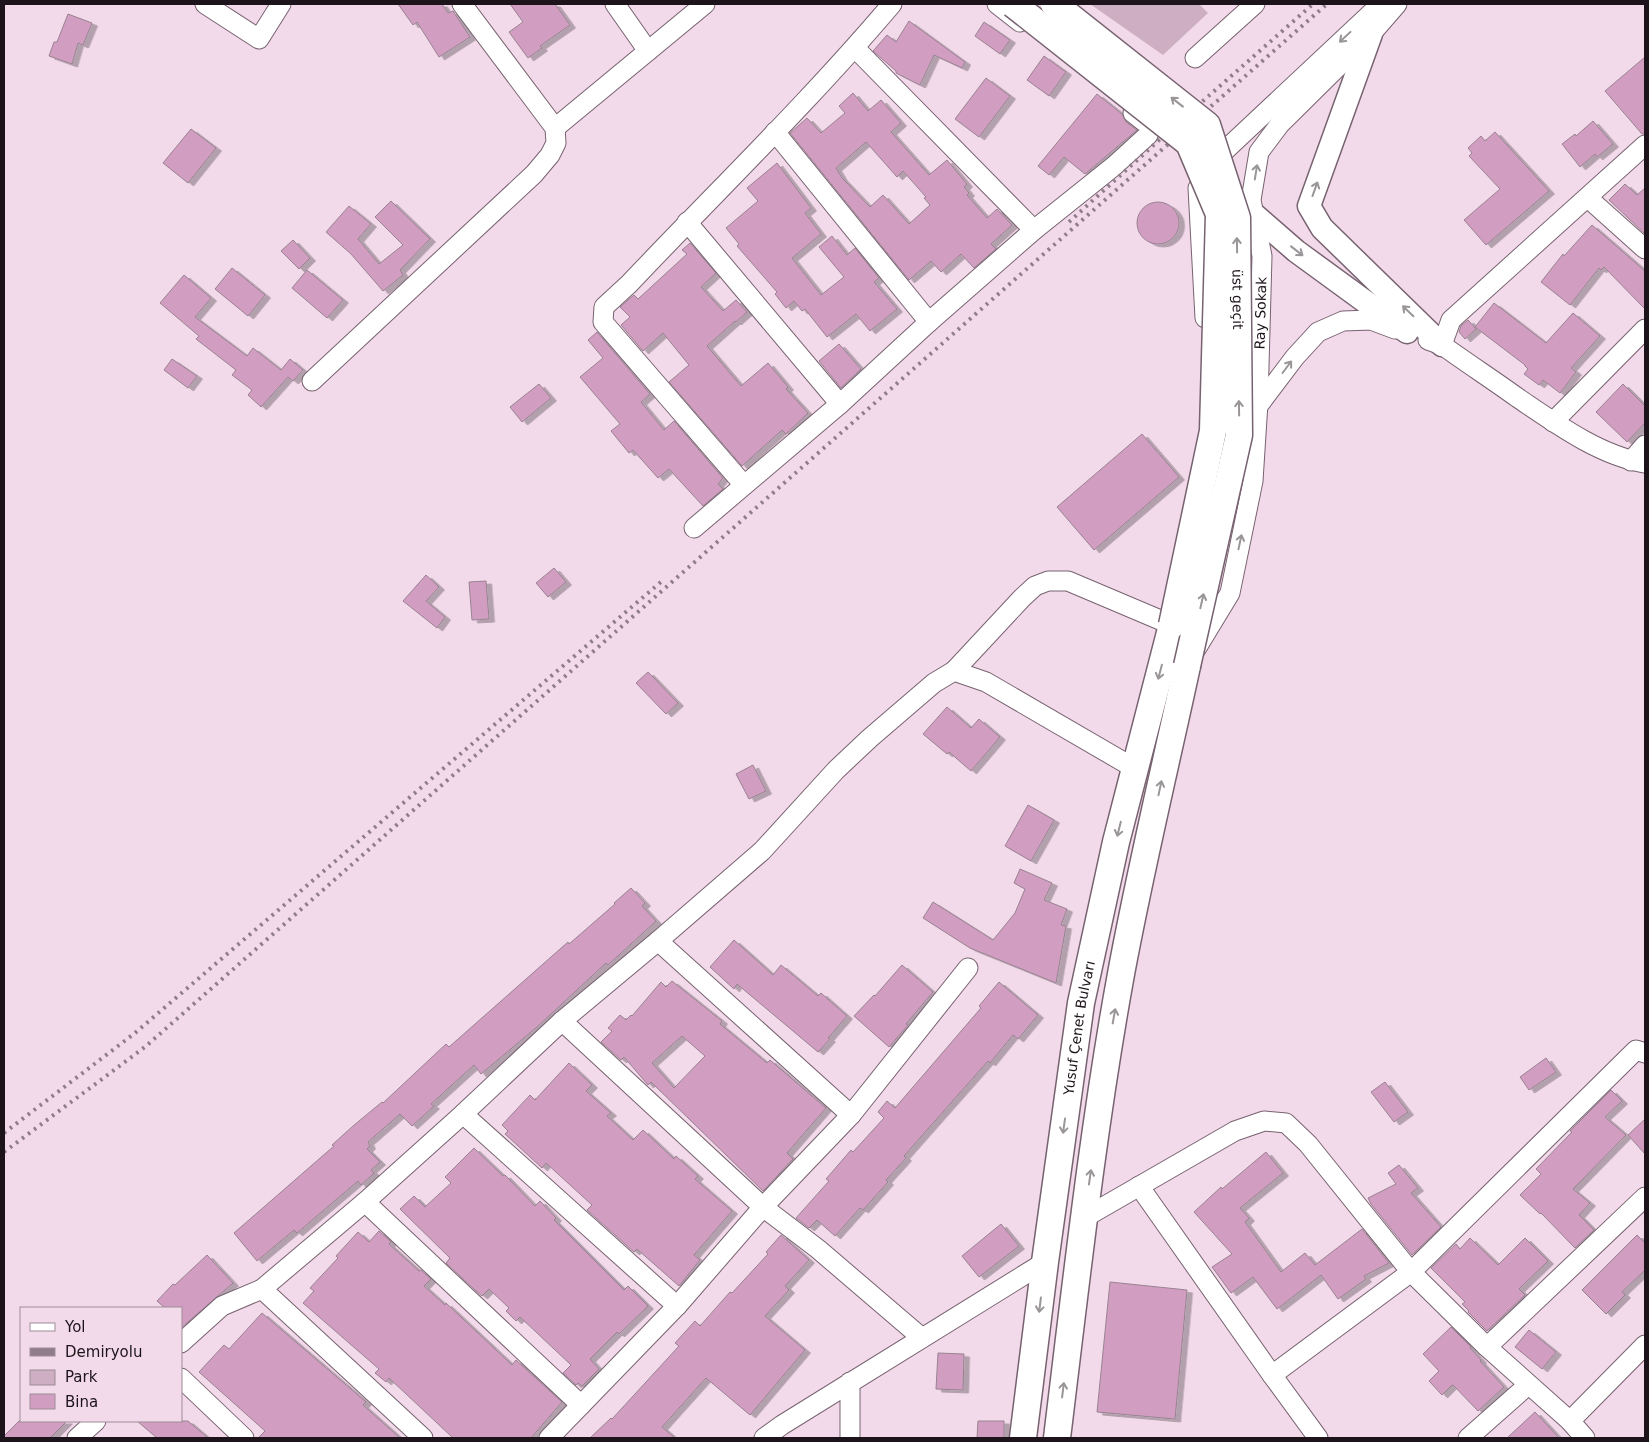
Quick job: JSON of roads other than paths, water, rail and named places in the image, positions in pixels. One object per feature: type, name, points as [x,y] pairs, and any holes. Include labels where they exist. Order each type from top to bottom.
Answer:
[{"type":"highway","name":"Yusuf Çenet Bulvarı","points":[[1013,4],[1189,142],[1219,214],[1214,431],[1172,625],[1134,768],[1103,896],[1082,1003],[1045,1262],[1023,1438]]},
{"type":"highway","name":"üst geçit","points":[[1054,4],[1207,125],[1237,218],[1240,435],[1187,666]]},
{"type":"highway","points":[[1057,1438],[1084,1218],[1106,1063],[1121,974],[1187,666]]},
{"type":"main road","points":[[1370,34],[1309,206],[1322,228],[1442,345]]},
{"type":"main road","points":[[1207,174],[1296,251],[1407,332]]},
{"type":"street","points":[[205,4],[259,39],[282,4]]},
{"type":"street","points":[[312,381],[534,174],[550,155],[556,143],[555,128],[462,4]]},
{"type":"street","points":[[615,4],[648,51]]},
{"type":"street","points":[[555,128],[705,4]]},
{"type":"street","points":[[744,485],[603,322],[604,307],[629,284],[855,48],[892,4]]},
{"type":"street","points":[[694,528],[840,404],[929,322],[1034,230],[1114,166],[1148,135],[1151,127],[997,4]]},
{"type":"street","points":[[1195,58],[1255,4]]},
{"type":"street","points":[[182,1342],[222,1306],[262,1289],[365,1202],[463,1114],[562,1020],[658,941],[762,851],[836,770],[934,683],[954,671],[1035,586],[1048,581],[1068,581],[1172,625],[1171,578],[1205,408],[1206,330],[1198,188],[1219,156],[1381,4]]},
{"type":"street","name":"Ray Sokak","points":[[1187,666],[1230,593],[1253,481],[1258,406],[1262,256],[1251,200],[1259,152],[1280,124],[1398,4]]},
{"type":"street","points":[[855,48],[1034,230]]},
{"type":"street","points":[[775,132],[929,322]]},
{"type":"street","points":[[1442,345],[1452,320],[1645,145]]},
{"type":"street","points":[[1588,198],[1645,249]]},
{"type":"street","points":[[687,222],[840,404]]},
{"type":"street","points":[[1258,406],[1295,357],[1318,332],[1343,321],[1372,320],[1442,345],[1581,440],[1638,462],[1645,445]]},
{"type":"street","points":[[1553,422],[1645,329]]},
{"type":"street","points":[[954,671],[986,682],[1134,768]]},
{"type":"street","points":[[658,941],[851,1115]]},
{"type":"street","points":[[549,1438],[677,1306],[763,1207],[851,1115],[968,968]]},
{"type":"street","points":[[562,1020],[763,1207],[818,1249],[922,1338]]},
{"type":"street","points":[[1272,1376],[1411,1272],[1636,1050],[1645,1053]]},
{"type":"street","points":[[463,1114],[677,1306]]},
{"type":"street","points":[[1084,1218],[1235,1131],[1264,1121],[1286,1123],[1308,1144],[1411,1272],[1487,1347],[1570,1421],[1585,1438]]},
{"type":"street","points":[[1139,1186],[1272,1376],[1318,1438]]},
{"type":"street","points":[[1487,1347],[1645,1197]]},
{"type":"street","points":[[365,1202],[581,1405]]},
{"type":"street","points":[[764,1438],[850,1382],[1045,1262]]},
{"type":"street","points":[[262,1289],[423,1438]]},
{"type":"street","points":[[1570,1421],[1645,1345]]},
{"type":"street","points":[[182,1379],[244,1438]]},
{"type":"street","points":[[850,1382],[850,1438]]},
{"type":"street","points":[[1468,1438],[1528,1385]]},
{"type":"street","points":[[77,1438],[95,1422]]},
{"type":"railway","points":[[1069,222],[1313,4]]},
{"type":"railway","points":[[4,1152],[145,1047],[1327,4]]},
{"type":"railway","points":[[4,1133],[135,1033],[662,581]]}]
